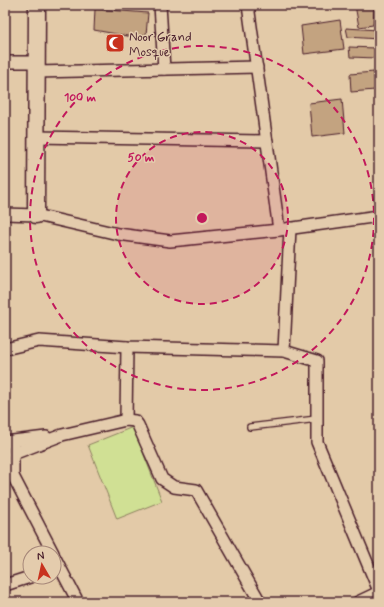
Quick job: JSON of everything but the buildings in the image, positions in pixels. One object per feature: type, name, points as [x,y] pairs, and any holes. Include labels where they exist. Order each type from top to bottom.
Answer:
[{"type":"street","points":[[36,215],[37,5]]},
{"type":"street","points":[[160,5],[164,69]]},
{"type":"street","points":[[248,5],[279,230]]},
{"type":"street","points":[[5,62],[36,67],[164,69],[257,67]]},
{"type":"street","points":[[36,137],[267,141]]},
{"type":"street","points":[[5,214],[36,215],[118,234],[170,241],[279,230],[379,216]]},
{"type":"street","points":[[284,352],[290,228]]},
{"type":"street","points":[[5,349],[39,342],[127,347],[284,352],[318,361],[317,442],[379,592],[358,602]]},
{"type":"street","points":[[126,420],[127,347]]},
{"type":"street","points":[[48,545],[9,477],[13,454],[9,441],[62,435],[126,420],[135,421],[162,479],[167,484],[174,487],[196,490],[260,602]]},
{"type":"street","points":[[13,454],[62,435]]},
{"type":"street","points":[[62,576],[78,602]]},
{"type":"street","points":[[5,585],[22,580]]},
{"type":"lane","points":[[250,427],[317,418]]},
{"type":"green space","points":[[133,427],[162,501],[117,519],[88,445]]},
{"type":"place","name":"Noor Grand Mosque","points":[[115,43]]}]
